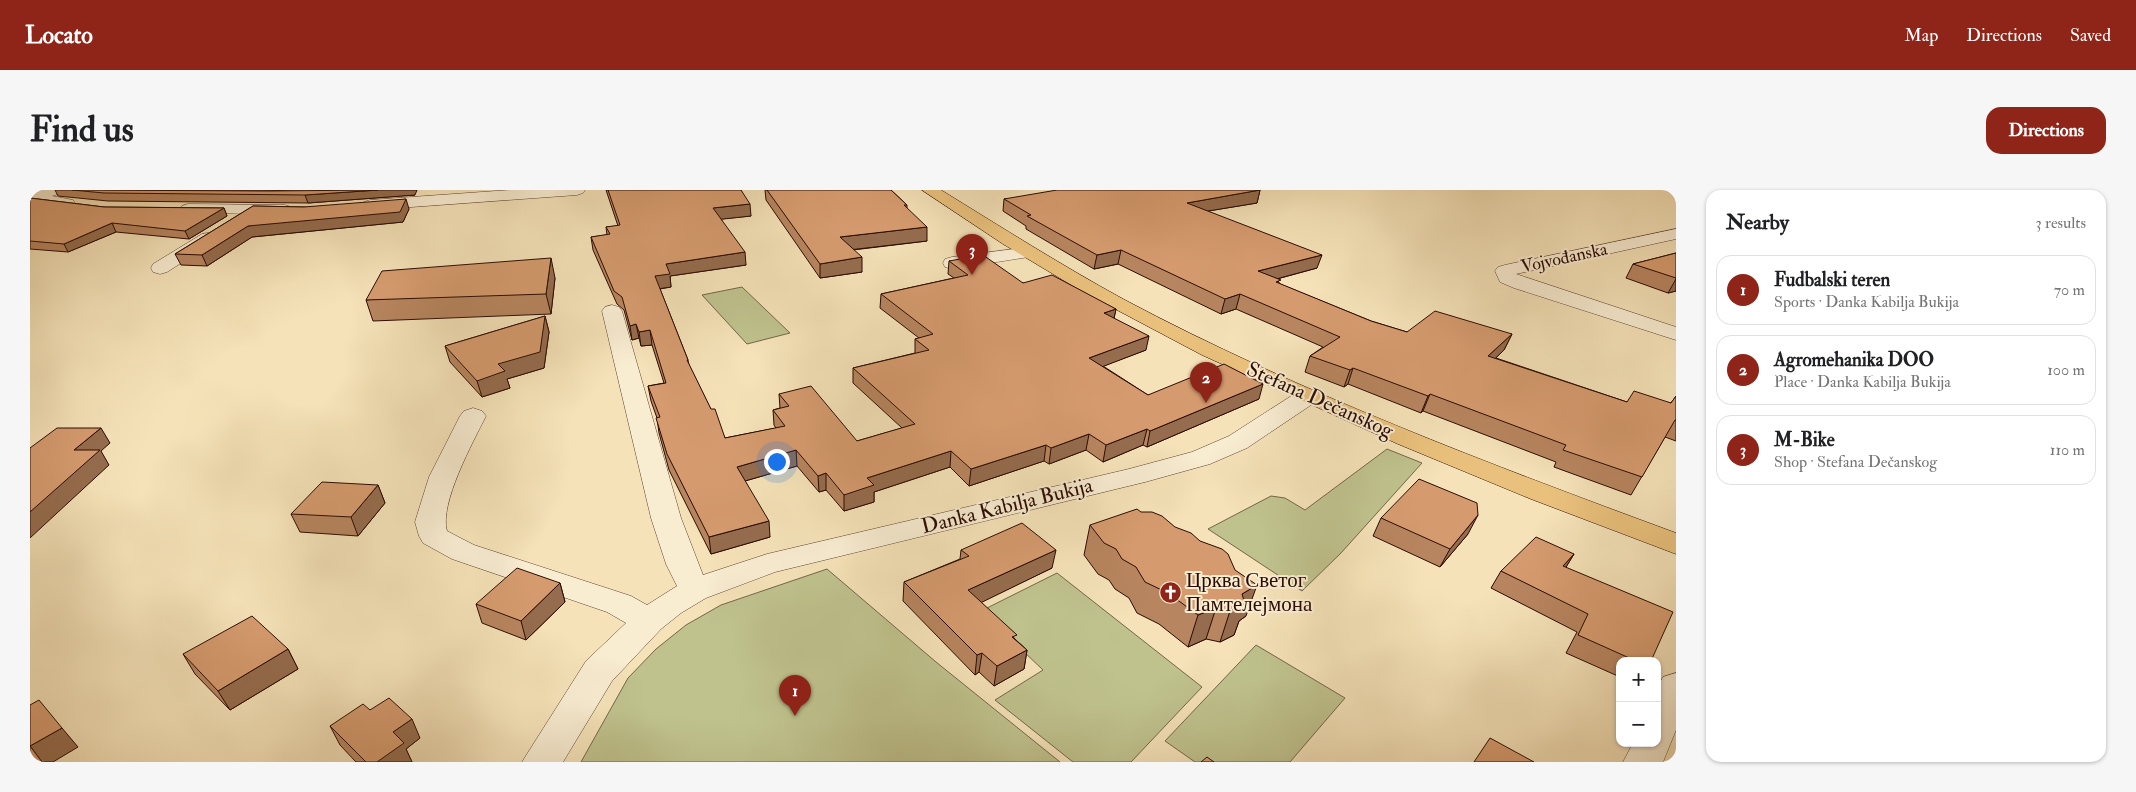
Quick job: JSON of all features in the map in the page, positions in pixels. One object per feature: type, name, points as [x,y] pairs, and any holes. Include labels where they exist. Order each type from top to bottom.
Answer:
[{"type":"main road","name":"Stefana Dečanskog","points":[[930,190],[1029,252],[1143,317],[1308,396],[1500,476],[1676,544]]},
{"type":"street","points":[[55,190],[30,198],[33,200],[80,205]]},
{"type":"street","points":[[358,206],[577,190]]},
{"type":"street","points":[[175,208],[298,210]]},
{"type":"street","points":[[160,268],[252,210]]},
{"type":"street","name":"Vojvođanska","points":[[1676,234],[1505,271],[1507,278],[1521,284],[1676,334]]},
{"type":"street","points":[[952,263],[1029,252]]},
{"type":"street","points":[[612,311],[666,518],[682,564],[695,590]]},
{"type":"street","name":"Danka Kabilja Bukija","points":[[542,762],[599,671],[649,621],[669,605],[695,590],[767,564],[1135,476],[1201,458],[1238,442],[1308,396]]},
{"type":"street","points":[[473,416],[443,477],[430,522],[434,536],[463,552],[619,604],[649,621]]},
{"type":"street","points":[[1661,721],[1676,687]]},
{"type":"street","points":[[1643,762],[1650,747]]},
{"type":"green space","points":[[742,287],[790,333],[747,344],[702,295]]},
{"type":"green space","points":[[1387,449],[1422,463],[1341,553],[1302,591],[1208,529],[1271,496],[1285,498],[1305,510]]},
{"type":"green space","points":[[827,569],[936,662],[1060,762],[581,762],[628,678],[656,649],[686,625],[721,605]]},
{"type":"green space","points":[[1057,573],[1202,687],[1131,762],[1073,762],[995,700],[1043,670],[981,611]]},
{"type":"green space","points":[[1256,645],[1345,698],[1290,762],[1195,762],[1165,741]]},
{"type":"building","points":[[72,190],[378,190],[305,195],[104,193]]},
{"type":"building","points":[[608,190],[741,190],[750,204],[713,208],[745,252],[666,264],[670,274],[655,276],[687,360],[711,409],[715,409],[725,438],[785,426],[773,410],[789,406],[779,394],[811,386],[857,441],[915,424],[853,368],[929,350],[915,339],[933,334],[881,294],[968,275],[949,261],[983,255],[1023,283],[1052,275],[1116,309],[1104,313],[1149,336],[1089,358],[1148,395],[1224,364],[1263,384],[1150,431],[1147,429],[1106,445],[1089,434],[1051,448],[1046,445],[971,469],[951,451],[867,478],[874,485],[844,495],[826,473],[818,476],[796,450],[737,467],[769,521],[709,537],[667,454],[656,418],[660,417],[648,386],[666,383],[650,330],[639,332],[636,324],[630,326],[622,297],[614,291],[591,237],[610,234],[606,227],[620,225]]},
{"type":"building","points":[[767,190],[891,190],[927,227],[840,237],[862,257],[820,264]]},
{"type":"building","points":[[1057,190],[1260,190],[1187,203],[1322,255],[1258,271],[1281,280],[1276,282],[1371,321],[1407,332],[1435,311],[1512,334],[1488,356],[1627,402],[1634,391],[1671,403],[1676,396],[1676,420],[1642,477],[1563,450],[1566,445],[1430,394],[1428,396],[1353,368],[1350,370],[1310,356],[1340,337],[1240,294],[1225,299],[1121,250],[1097,255],[1027,216],[1031,215],[1004,199]]},
{"type":"building","points":[[30,198],[104,207],[224,208],[185,231],[112,223],[64,244],[30,241]]},
{"type":"building","points":[[406,199],[400,212],[248,226],[202,255],[175,254],[253,206],[304,207]]},
{"type":"building","points":[[1676,253],[1676,278],[1633,264]]},
{"type":"building","points":[[551,258],[546,294],[366,300],[382,271]]},
{"type":"building","points":[[545,316],[540,352],[498,364],[505,371],[477,381],[445,346]]},
{"type":"building","points":[[57,428],[101,428],[74,450],[100,450],[30,512],[30,448]]},
{"type":"building","points":[[1419,479],[1477,503],[1478,515],[1450,549],[1381,518]]},
{"type":"building","points":[[322,482],[378,485],[351,517],[291,514]]},
{"type":"building","points":[[1137,509],[1141,512],[1152,512],[1162,516],[1175,527],[1191,533],[1200,541],[1222,549],[1228,554],[1235,570],[1257,585],[1242,594],[1245,604],[1230,611],[1216,608],[1198,615],[1168,593],[1145,582],[1136,567],[1122,559],[1116,549],[1104,543],[1090,525]]},
{"type":"building","points":[[1022,523],[1056,550],[968,590],[1017,635],[1012,637],[1027,650],[997,666],[982,653],[977,655],[904,582],[969,556],[961,550]]},
{"type":"building","points":[[1536,537],[1574,554],[1563,566],[1673,612],[1653,657],[1627,657],[1578,635],[1588,614],[1501,571]]},
{"type":"building","points":[[517,568],[560,583],[521,621],[476,604]]},
{"type":"building","points":[[252,616],[288,649],[218,691],[183,654]]},
{"type":"building","points":[[389,698],[412,719],[393,732],[404,743],[377,762],[366,762],[330,726],[363,704],[370,710]]},
{"type":"building","points":[[39,700],[62,728],[30,746],[30,705]]},
{"type":"building","points":[[1490,738],[1534,762],[1474,762]]},
{"type":"building","points":[[30,746],[42,762],[30,762]]},
{"type":"building","points":[[1207,757],[1214,762],[1201,762]]},
{"type":"place","name":"M-Bike","points":[[972,275]]},
{"type":"place","name":"Agromehanika DOO","points":[[1206,403]]},
{"type":"place","name":"Црква Светог Памтелејмона","points":[[1170,592]]},
{"type":"place","name":"Fudbalski teren","points":[[795,716]]}]
